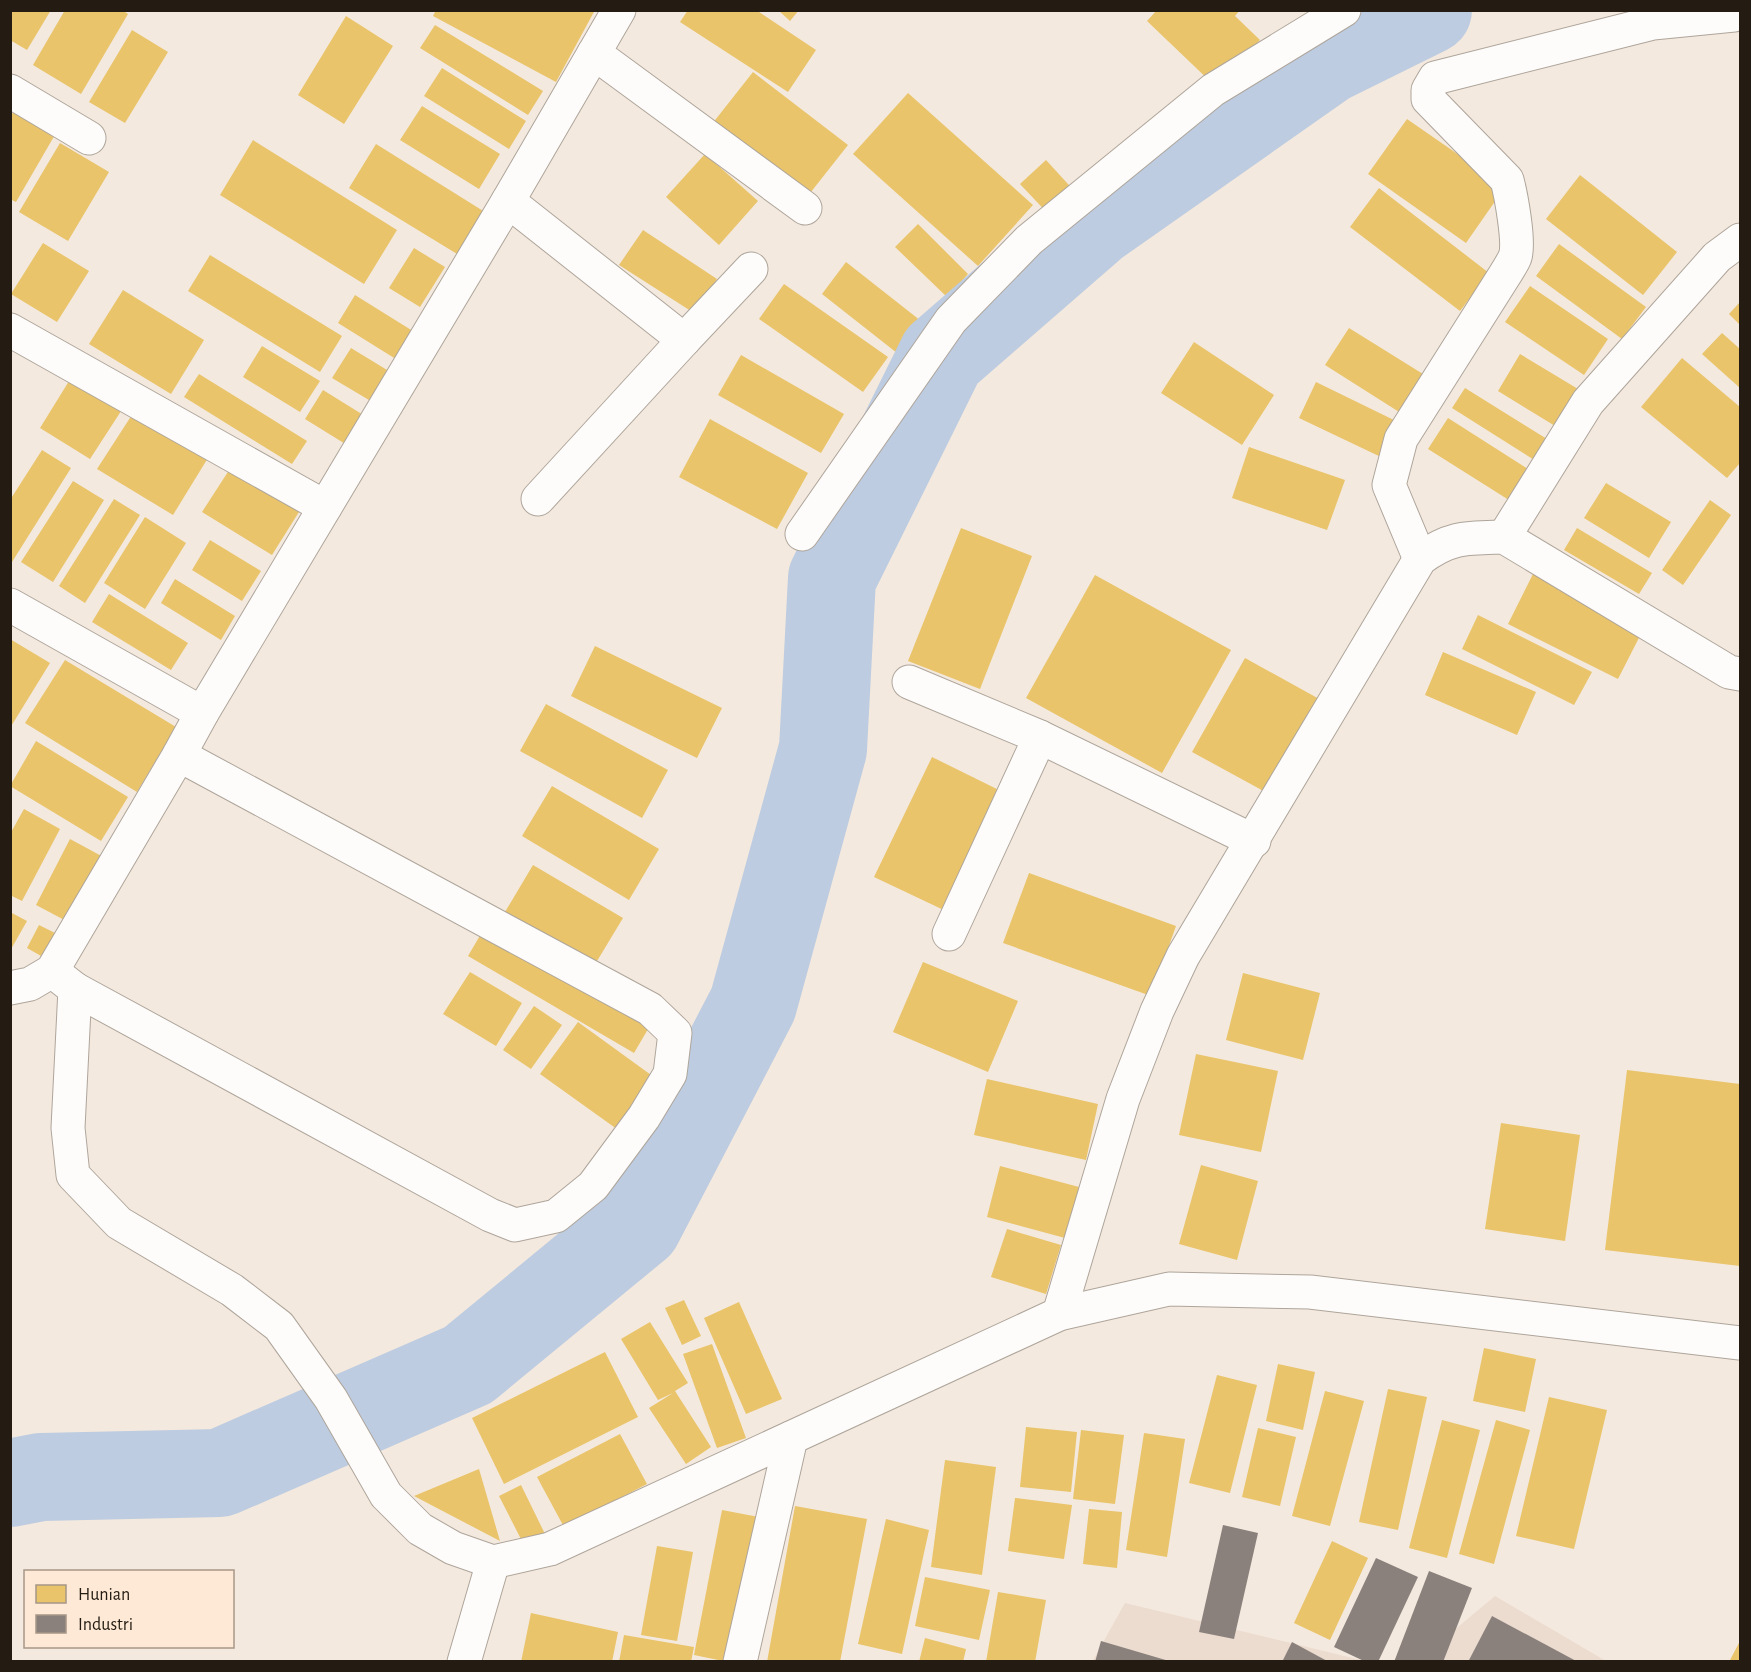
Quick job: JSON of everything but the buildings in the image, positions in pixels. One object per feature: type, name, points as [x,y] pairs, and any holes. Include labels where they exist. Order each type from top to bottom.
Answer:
[{"type":"street","points":[[618,10],[508,201],[202,713],[63,980],[68,1128],[73,1174],[119,1222],[232,1290],[279,1326],[331,1399],[386,1495],[420,1529],[453,1548],[493,1562],[550,1549],[1059,1314],[1169,1289],[1310,1292],[1740,1343]]},
{"type":"street","points":[[802,534],[951,320],[1029,240],[1213,90],[1344,10]]},
{"type":"street","points":[[1420,559],[1389,485],[1401,439],[1516,255],[1512,197],[1507,180],[1428,99],[1428,90],[1435,78],[1642,26],[1734,15],[1740,12]]},
{"type":"street","points":[[594,53],[806,208]]},
{"type":"street","points":[[10,91],[89,138]]},
{"type":"street","points":[[508,201],[684,340]]},
{"type":"street","points":[[1504,537],[1588,402],[1717,257],[1740,240]]},
{"type":"street","points":[[538,499],[751,269]]},
{"type":"street","points":[[10,330],[325,507]]},
{"type":"street","points":[[1059,1314],[1123,1099],[1160,1003],[1183,956],[1254,841],[1420,559],[1438,546],[1464,538],[1504,537],[1729,672],[1740,674]]},
{"type":"street","points":[[10,605],[202,713]]},
{"type":"street","points":[[909,682],[1040,737],[1254,841]]},
{"type":"street","points":[[949,934],[1040,737]]},
{"type":"street","points":[[10,988],[63,980],[490,1215],[515,1225],[556,1216],[593,1186],[644,1117],[669,1074],[675,1033],[650,1009],[179,755]]},
{"type":"street","points":[[740,1662],[791,1438]]},
{"type":"street","points":[[464,1662],[493,1562]]},
{"type":"shaded area","points":[[1495,1596],[1606,1661],[1416,1662]]},
{"type":"shaded area","points":[[1125,1603],[1365,1661],[1092,1662]]},
{"type":"waterway","points":[[10,1483],[41,1477],[220,1473],[468,1365],[638,1225],[753,1004],[823,749],[832,578],[942,356],[1095,223],[1327,60],[1428,10]]}]
